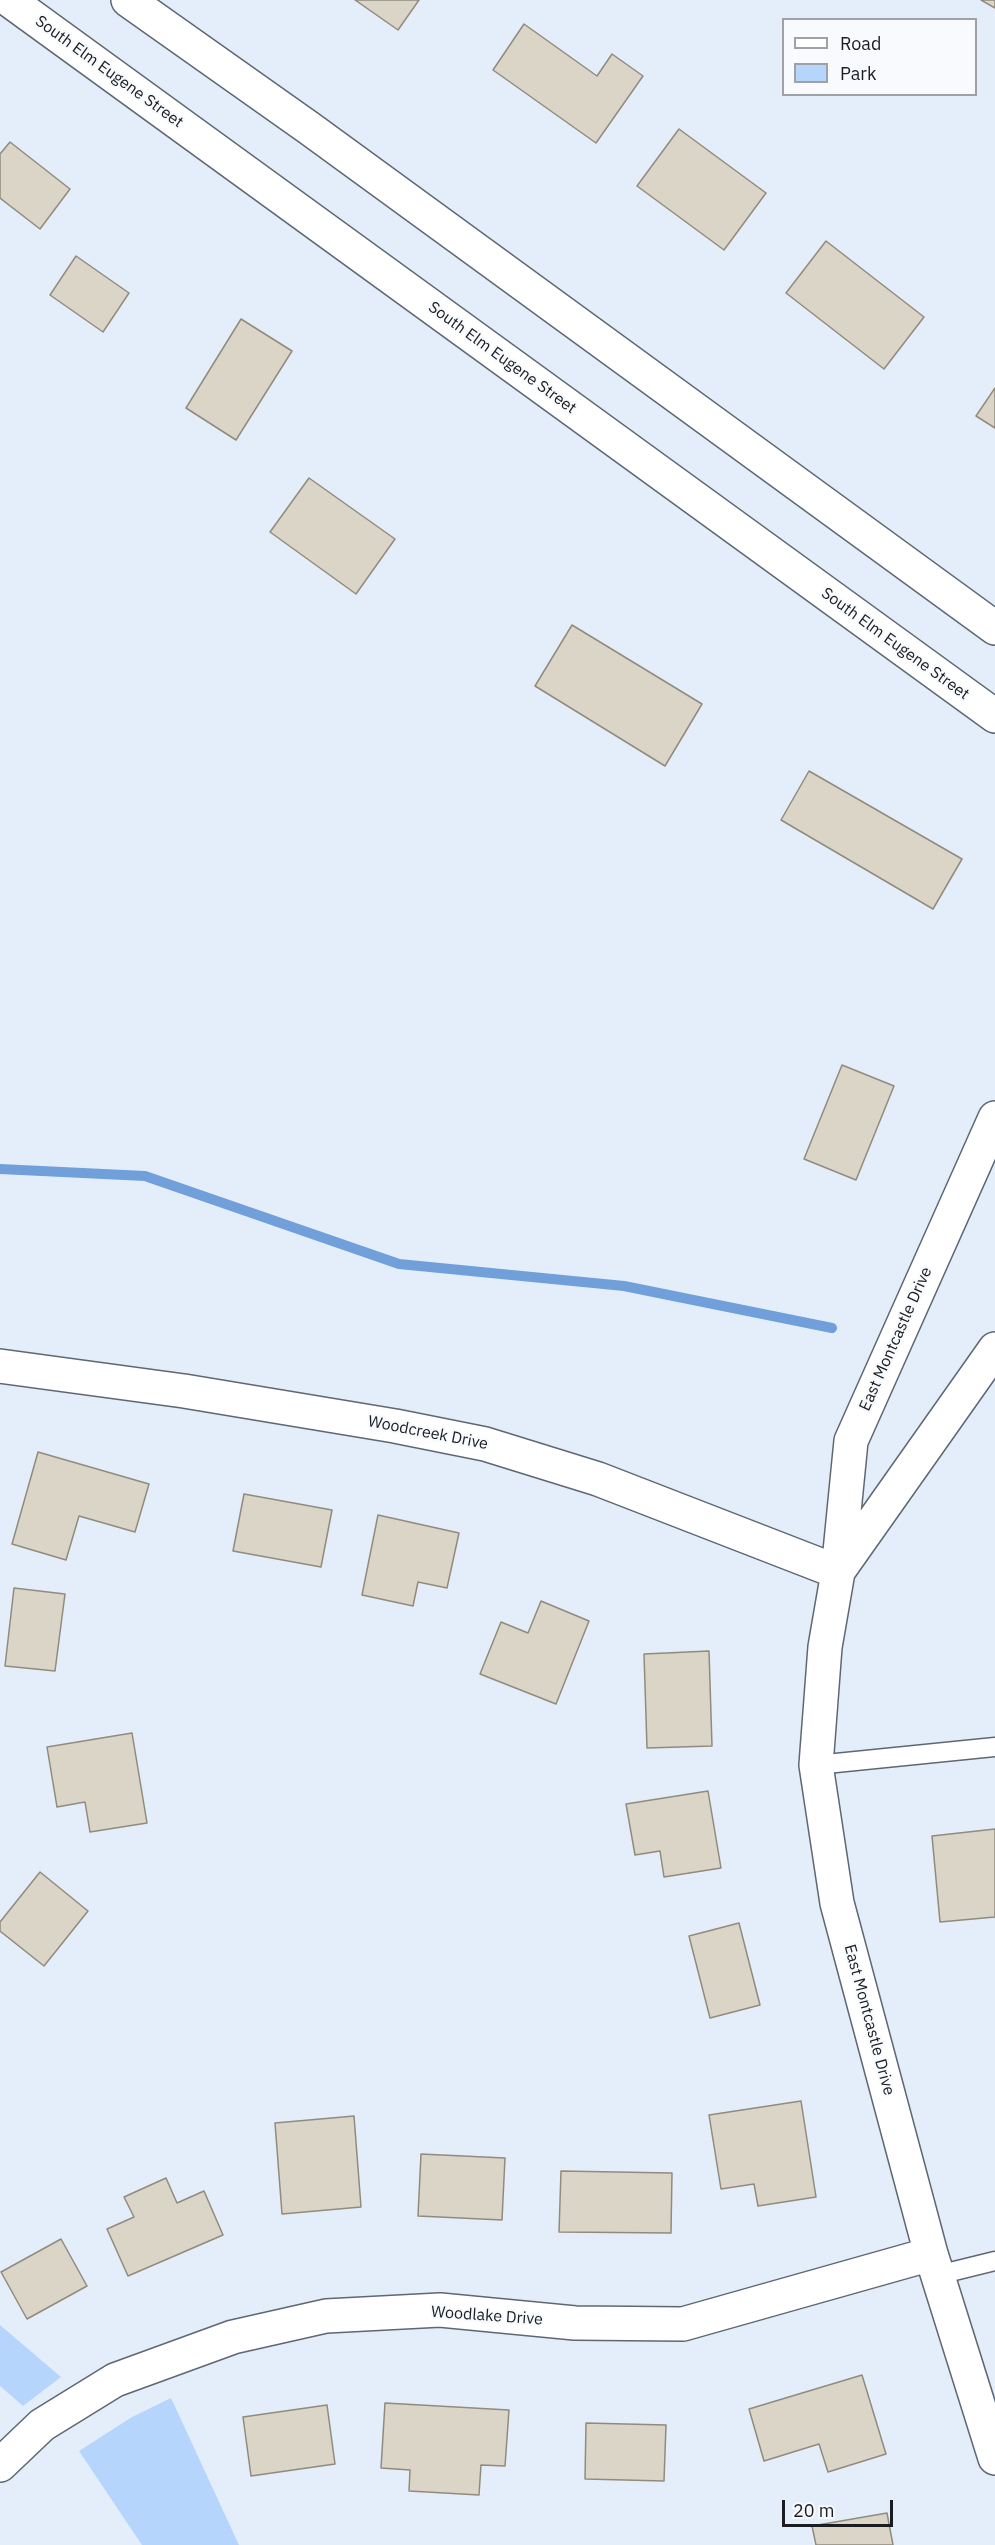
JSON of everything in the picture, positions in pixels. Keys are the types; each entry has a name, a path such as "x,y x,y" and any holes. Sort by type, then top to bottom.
{"street":[{"name":"South Elm Eugene Street","path":"9,0 995,716"},
{"path":"128,0 319,135 995,628"},
{"name":"East Montcastle Drive","path":"995,1118 851,1441 838,1572 825,1647 816,1764 837,1903 935,2265 995,2458"},
{"name":"East Montcastle Drive","path":"838,1572 995,1349"},
{"name":"Woodcreek Drive","path":"0,1366 184,1391 395,1426 485,1444 598,1479 838,1572"},
{"name":"Woodlake Drive","path":"0,2465 42,2425 115,2380 233,2337 326,2316 440,2310 575,2323 683,2324 935,2265"}],"lane":[{"path":"816,1764 995,1747"},
{"path":"935,2265 995,2261"}],"green space":[{"path":"0,2325 61,2377 23,2406 0,2386"},
{"path":"171,2398 239,2545 142,2545 79,2451 132,2417"}],"building":[{"path":"355,0 419,0 398,30"},
{"path":"981,0 995,0 995,8"},
{"path":"524,24 597,76 612,54 643,76 596,143 493,70"},
{"path":"679,129 766,193 724,250 637,186"},
{"path":"10,142 70,189 40,229 0,198 0,154"},
{"path":"826,241 924,317 884,369 786,293"},
{"path":"76,256 129,293 103,332 50,295"},
{"path":"241,319 292,351 236,440 186,408"},
{"path":"995,388 995,428 976,416"},
{"path":"309,478 395,539 356,594 270,532"},
{"path":"572,625 702,704 665,766 535,686"},
{"path":"809,771 962,859 933,909 781,820"},
{"path":"842,1065 894,1086 856,1180 804,1159"},
{"path":"38,1452 149,1484 135,1532 79,1516 66,1560 12,1544"},
{"path":"244,1494 332,1510 321,1567 233,1551"},
{"path":"378,1515 459,1533 447,1588 418,1582 413,1606 362,1595"},
{"path":"14,1588 65,1594 55,1671 5,1666"},
{"path":"541,1601 589,1621 556,1704 480,1674 501,1622 528,1633"},
{"path":"709,1651 712,1746 647,1748 644,1654"},
{"path":"132,1733 147,1823 90,1832 85,1802 57,1807 47,1747"},
{"path":"708,1791 721,1868 664,1877 660,1851 635,1855 626,1804"},
{"path":"995,1829 995,1917 940,1922 932,1836"},
{"path":"40,1872 88,1911 44,1966 0,1931 0,1922"},
{"path":"739,1923 760,2005 710,2018 689,1936"},
{"path":"801,2101 816,2197 758,2206 754,2184 721,2189 709,2115"},
{"path":"354,2116 361,2207 282,2214 275,2123"},
{"path":"421,2154 505,2158 502,2220 418,2216"},
{"path":"561,2171 672,2173 671,2233 559,2232"},
{"path":"166,2178 177,2203 204,2191 223,2235 128,2276 107,2229 134,2217 124,2197"},
{"path":"61,2239 87,2286 27,2319 1,2272"},
{"path":"862,2375 886,2454 828,2472 819,2444 764,2461 749,2409"},
{"path":"385,2403 509,2410 505,2466 481,2465 479,2495 409,2491 410,2470 381,2468"},
{"path":"327,2405 335,2464 251,2476 243,2417"},
{"path":"586,2423 666,2425 664,2481 585,2479"},
{"path":"887,2513 893,2545 816,2545 812,2526"}],"waterway":[{"path":"0,1169 145,1176 399,1264 624,1286 832,1328"}]}
